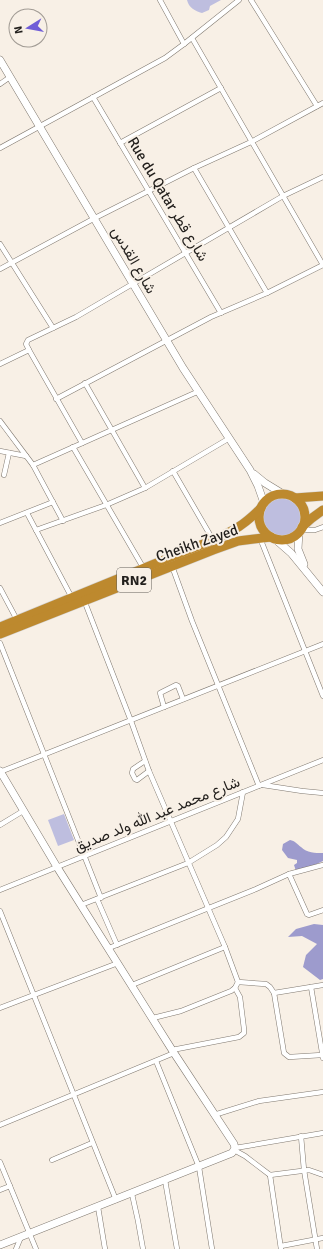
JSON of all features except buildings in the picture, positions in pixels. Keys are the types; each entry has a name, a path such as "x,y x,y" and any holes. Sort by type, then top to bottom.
{"highway":[{"path":"323,496 295,498 283,494 275,495 263,505 259,514 260,524 263,530 273,538 286,539 294,536 312,518 323,510"},
{"path":"295,498 302,506 304,511 304,522 301,529"},
{"name":"Cheikh Zayed","path":"0,627 213,540 240,527 252,518 263,505"},
{"name":"Cheikh Zayed","path":"0,634 172,565 238,541 273,538"}],"street":[{"path":"160,0 184,44"},
{"path":"0,148 151,66 192,38 239,0"},
{"path":"251,0 317,106"},
{"path":"56,399 211,317 267,293 323,265 192,38"},
{"name":"شارع القدس","path":"0,60 197,392 250,470"},
{"path":"0,84 10,78"},
{"path":"120,143 221,88"},
{"name":"Rue du Qatar شارع قطر","path":"93,97 221,313"},
{"path":"0,269 95,218 194,168 251,142 323,103"},
{"path":"194,168 267,293"},
{"path":"82,443 28,350 26,344 27,342 76,317 134,284 283,196 323,177"},
{"path":"0,244 53,328"},
{"path":"0,364 28,350"},
{"path":"86,383 145,488"},
{"path":"33,465 197,392"},
{"path":"0,421 33,465 63,521"},
{"path":"36,530 106,505 145,488 228,439"},
{"path":"73,447 144,569"},
{"path":"0,451 26,456"},
{"path":"4,475 9,453"},
{"path":"250,470 265,483 283,494"},
{"path":"250,470 258,486 263,505"},
{"path":"173,471 213,540"},
{"path":"0,524 53,502"},
{"path":"27,513 72,598"},
{"path":"309,575 298,549 301,529 311,530 323,527"},
{"path":"260,538 323,696"},
{"path":"273,538 292,553 323,592"},
{"path":"172,565 217,686 260,785 323,793"},
{"path":"0,588 17,620"},
{"path":"84,600 149,771 225,947 238,982 235,988 231,991 181,1011 153,1018"},
{"path":"0,643 85,856 117,945"},
{"path":"323,644 0,772 57,867 173,1051 234,1144 235,1149 270,1175 281,1248 323,1238"},
{"path":"164,707 160,693 176,685 178,686 182,699"},
{"name":"شارع محمد عبد الله ولد صديق","path":"0,890 323,760"},
{"path":"145,761 133,768 132,773 137,780 149,771"},
{"path":"81,905 188,863 217,845 226,837 238,819 243,792"},
{"path":"0,825 23,811"},
{"path":"108,948 256,889 289,874 323,865"},
{"path":"289,874 306,914 309,915 323,910"},
{"path":"0,911 116,1200"},
{"path":"132,985 225,947"},
{"path":"0,1008 118,963"},
{"path":"238,982 266,984 274,993 284,1053 289,1057 322,1055"},
{"path":"274,993 323,985"},
{"path":"312,987 323,1058"},
{"path":"0,1125 156,1061 173,1051 239,1037 244,1034 244,1029 240,997 235,988"},
{"path":"317,1021 323,1020"},
{"path":"156,1061 199,1167 212,1249"},
{"path":"214,1115 259,1102 323,1092"},
{"path":"0,1245 199,1167 232,1153 235,1149 323,1132"},
{"path":"301,1136 304,1170 317,1249"},
{"path":"52,1160 92,1143"},
{"path":"0,1162 36,1249"},
{"path":"270,1175 304,1170 323,1175"},
{"path":"165,1180 177,1249"},
{"path":"0,1190 10,1186"},
{"path":"132,1194 143,1249"},
{"path":"98,1207 105,1249"},
{"path":"16,1249 21,1237"}],"shaded area":[{"path":"187,0 221,0 210,6 209,10 202,13 193,9"},
{"path":"282,495 297,501 303,516 297,531 282,537 267,531 261,516 267,501"},
{"path":"64,814 74,840 58,846 48,820"},
{"path":"290,840 308,852 323,853 323,861 302,871 296,871 294,865 297,863 297,860 288,858 282,850 283,844"},
{"path":"314,924 323,925 323,979 320,980 303,967 306,955 317,944 302,936 288,937 296,929"}]}
